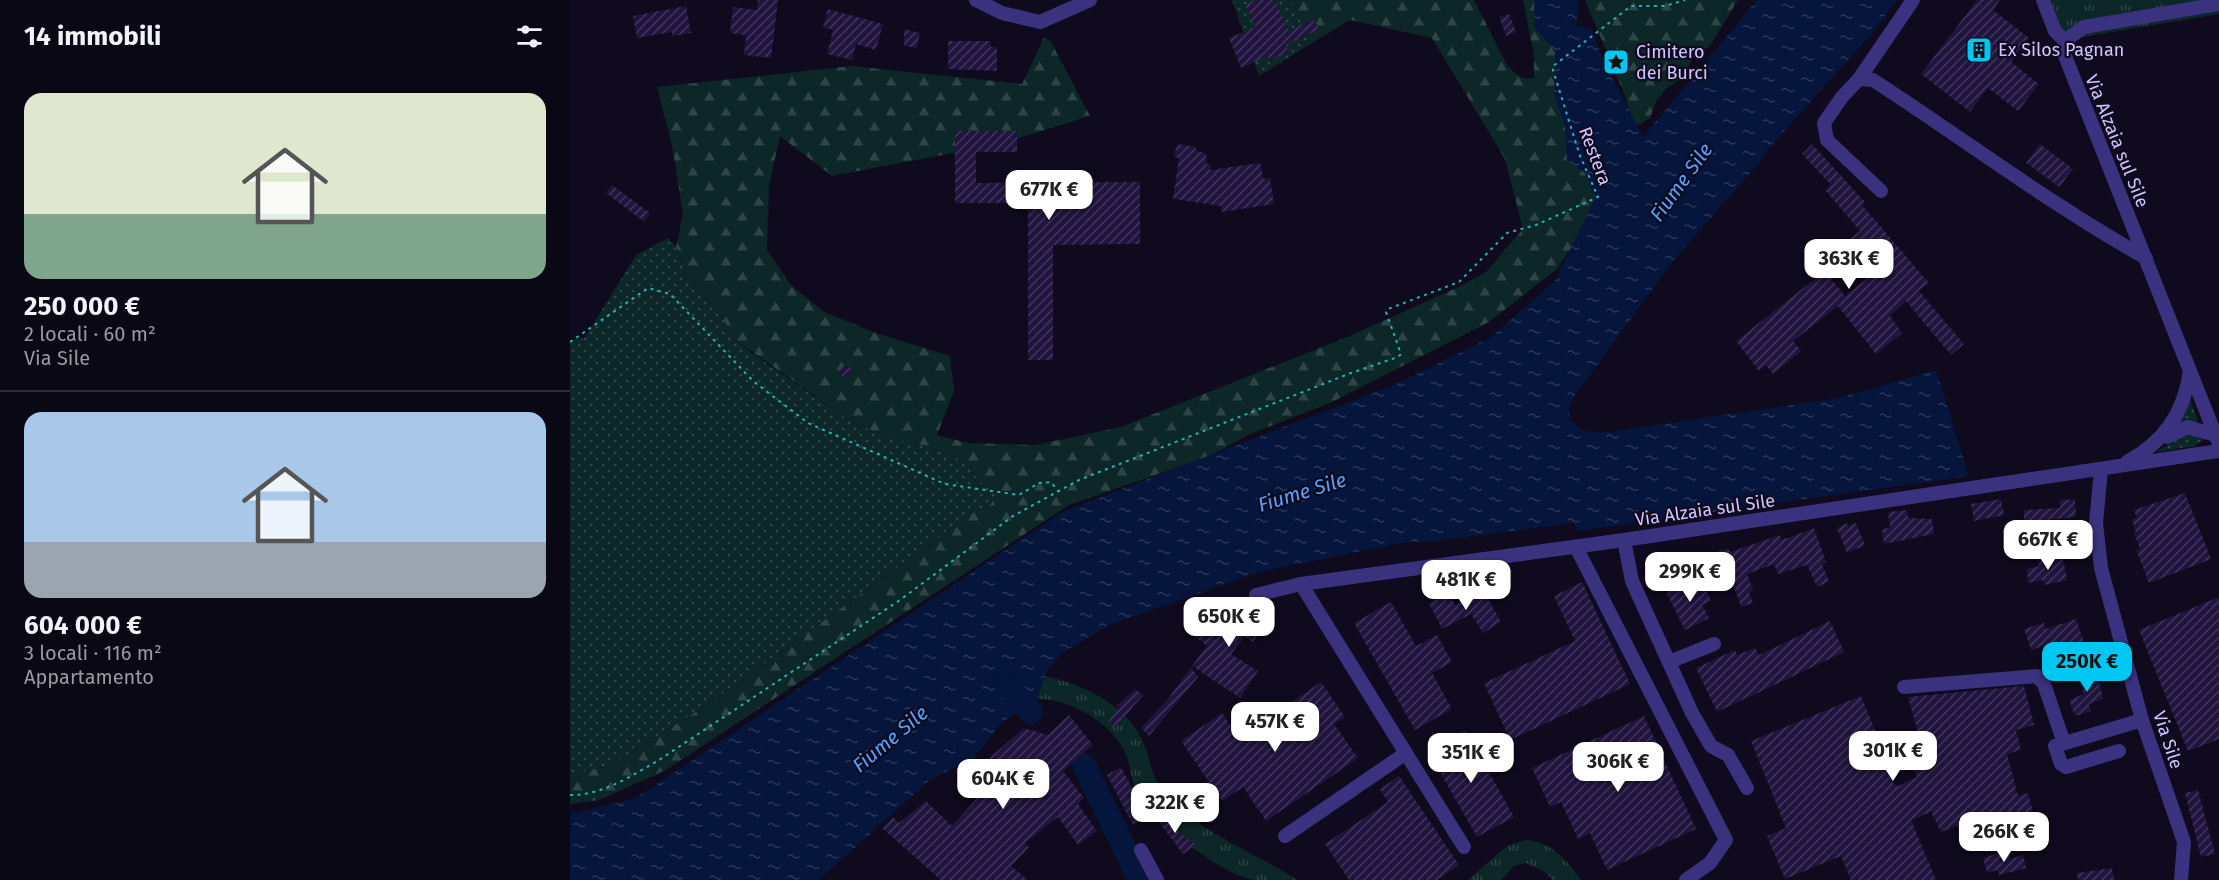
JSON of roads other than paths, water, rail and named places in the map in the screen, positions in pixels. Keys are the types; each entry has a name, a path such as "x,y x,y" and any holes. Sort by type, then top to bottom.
{"street":[{"path":"976,0 1002,13 1040,22 1089,0"},
{"path":"1881,191 1827,140 1824,123 1842,97 1859,79 1913,0"},
{"path":"2043,0 2055,31 2066,42 2084,27 2219,4"},
{"name":"Via Alzaia sul Sile","path":"2066,42 2064,57 2218,438"},
{"path":"1859,79 1873,80 1957,134 2092,228 2146,258"},
{"name":"Via Alzaia sul Sile","path":"2108,469 2157,443 2180,409 2188,387 2190,369"},
{"path":"2157,443 2174,431 2188,427 2218,438"},
{"name":"Via Alzaia sul Sile","path":"1256,595 1301,584 1576,547 2219,451"},
{"name":"Via Sile","path":"2108,469 2096,523 2101,568 2142,720 2184,842 2181,880"},
{"path":"1624,540 1632,581 1669,662 1711,746 1728,755 1747,788"},
{"path":"1576,547 1726,840 1710,863 1686,880"},
{"path":"1301,584 1464,847"},
{"path":"1669,662 1714,645"},
{"path":"1904,687 2037,676 2044,684 2064,743"},
{"path":"2119,751 2066,767 2061,764 2055,746 2142,720"},
{"path":"1285,836 1406,753"},
{"path":"1142,850 1157,880"}],"water":[{"name":"Fiume Sile","path":"1534,0 1579,0 1576,25 1591,29 1605,64 1643,137 1757,0 1897,0 1875,30 1768,149 1758,164 1673,261 1574,397 1569,408 1569,419 1582,430 1602,433 1843,397 1936,370 1969,476 1578,531 1574,523 1437,541 1407,542 1247,576 1107,626 1062,653 1046,673 1037,699 1000,724 974,758 931,779 819,880 570,880 570,814 636,798 1064,511 1394,385 1490,338 1555,281 1595,198 1585,173 1567,160 1565,127 1554,93 1555,51 1535,28"}],"waterway":[{"path":"1005,682 1031,712"},
{"path":"1084,765 1140,880"}],"place":[{"name":"Ex Silos Pagnan","path":"1979,50"},
{"name":"Cimitero dei Burci","path":"1616,62"}]}
